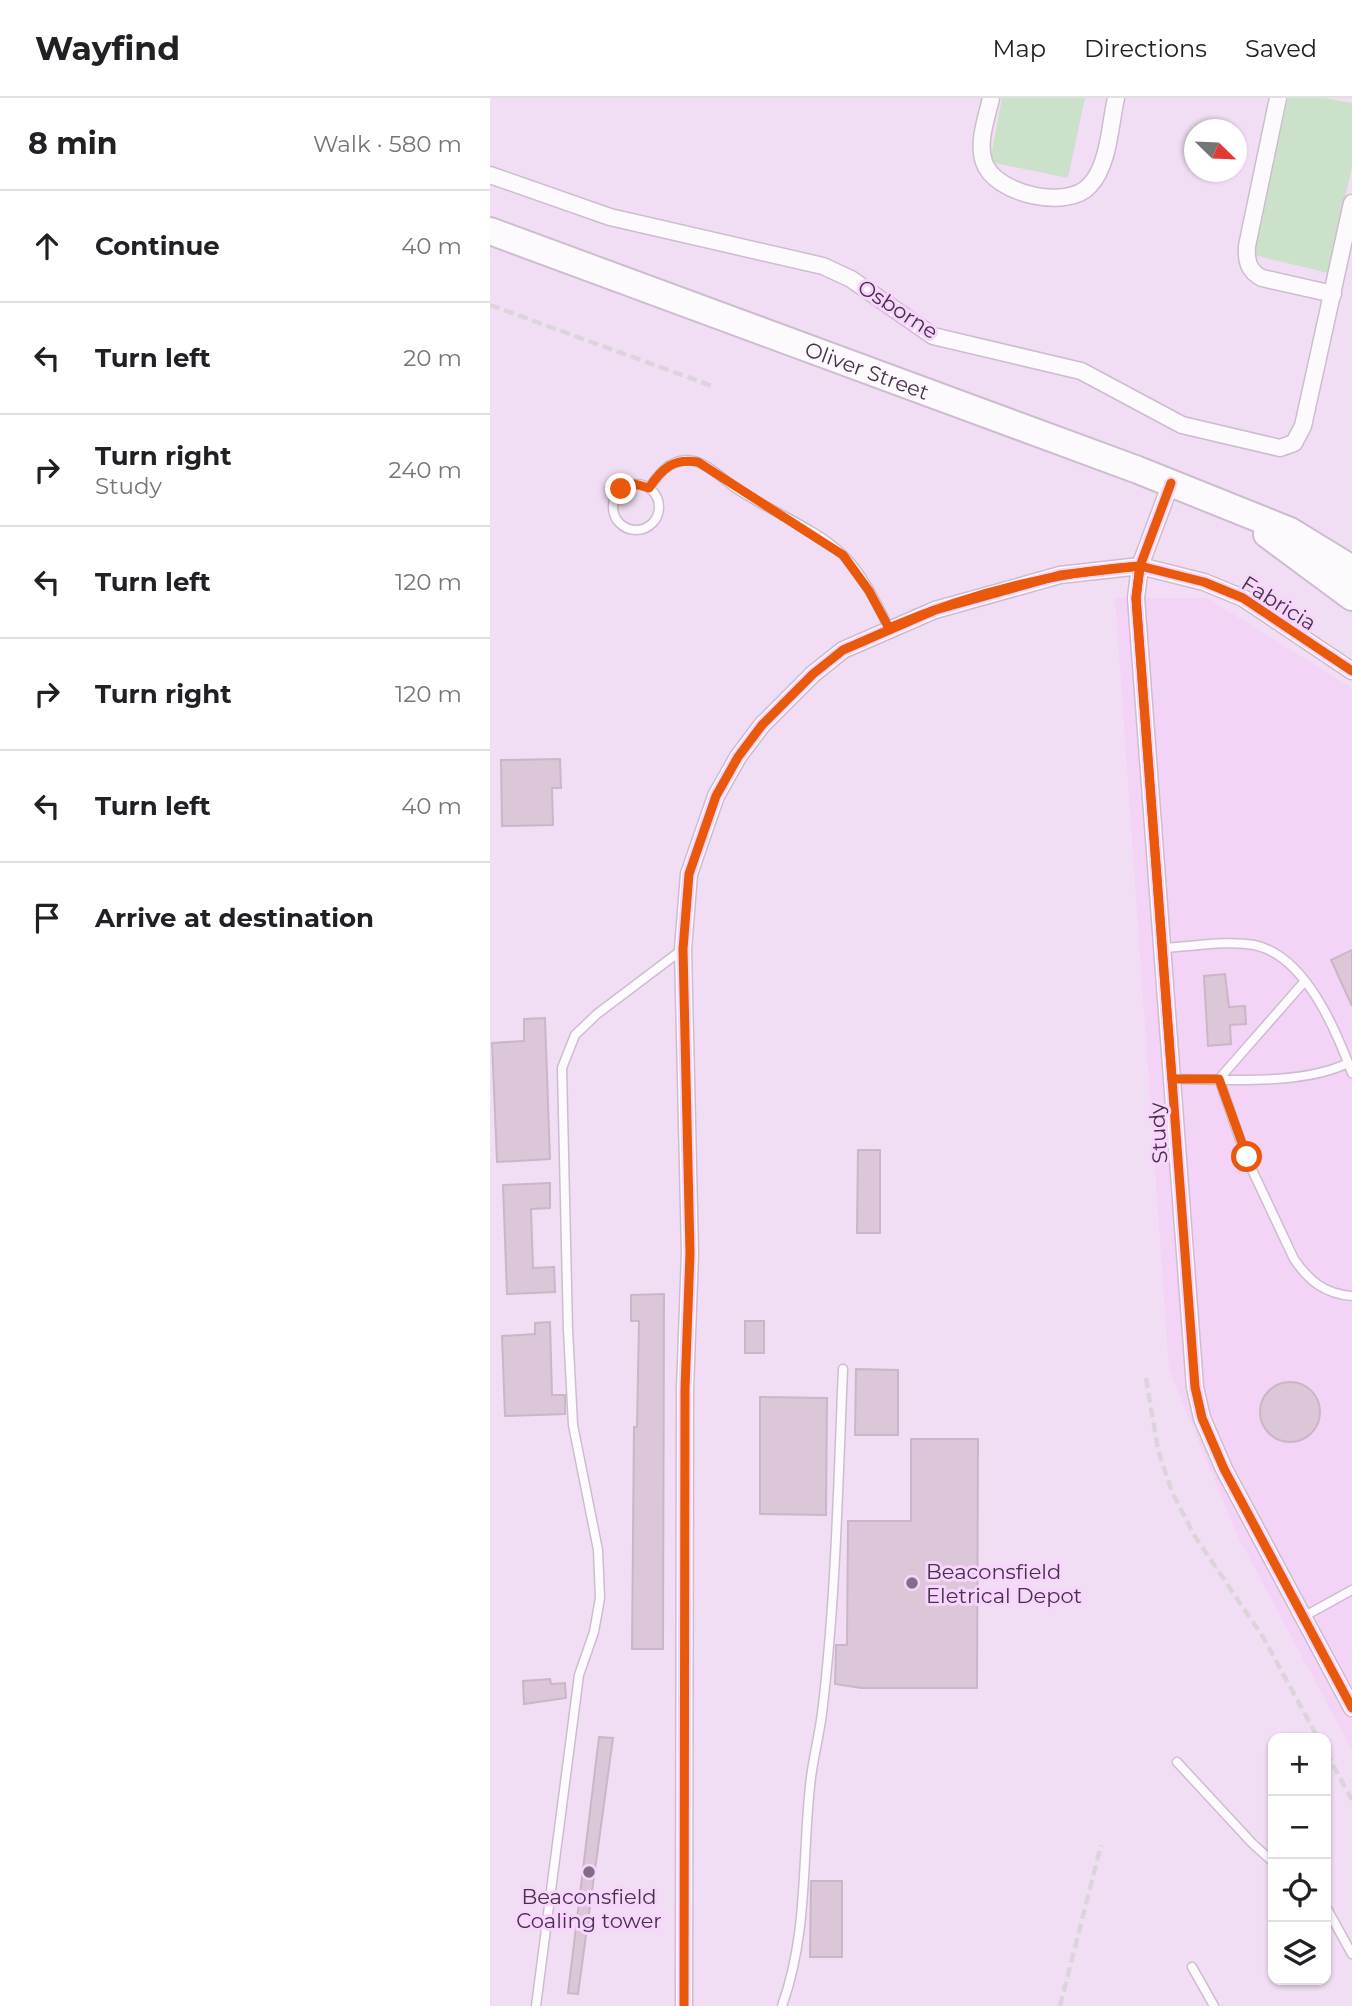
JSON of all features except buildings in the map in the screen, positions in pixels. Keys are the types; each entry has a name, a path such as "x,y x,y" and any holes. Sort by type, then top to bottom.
{"highway":[{"name":"Oliver Street","path":"490,231 1171,483 1244,515 1290,531 1352,569"},
{"name":"Oliver Street","path":"1244,515 1352,597"},
{"path":"1319,547 1352,556"}],"street":[{"path":"991,98 981,150 991,174 1016,191 1064,198 1085,190 1097,176 1116,98"},
{"path":"1278,98 1247,246 1247,261 1254,274 1333,294 1352,203"},
{"name":"Osborne","path":"490,175 601,215 823,266 851,279 933,336 1081,371 1191,429 1272,447 1286,447 1298,438 1333,294"},
{"name":"Study","path":"1171,483 1140,566 1136,598 1191,1350 1202,1418 1224,1469 1352,1708"},
{"name":"Fabricia","path":"684,2006 685,1402 690,1253 683,949 689,874 716,796 738,757 762,725 813,674 843,650 935,610 1041,580 1086,571 1140,566 1177,573 1231,592 1352,671"}],"lane":[{"path":"649,488 661,471 673,463 693,461 705,466 738,490 843,555 869,591 889,628"},
{"path":"627,485 649,488 655,493 659,508 653,522 640,529 619,523 612,509 616,495 627,485"},
{"path":"1162,948 1255,945 1273,952 1304,982 1332,1022 1352,1073"},
{"path":"536,2006 579,1675 594,1632 600,1598 598,1550 573,1425 562,1068 575,1035 597,1014 683,949"},
{"path":"1219,1079 1304,982"},
{"path":"1172,1079 1308,1075 1348,1063"},
{"path":"1219,1079 1247,1157 1294,1259 1304,1274 1320,1287 1337,1295 1352,1296"},
{"path":"782,2006 796,1960 807,1872 810,1786 822,1712 837,1522 843,1369"},
{"path":"1303,1616 1352,1590"},
{"path":"1177,1762 1270,1859"},
{"path":"1331,1916 1352,1954"},
{"path":"1192,1968 1214,2006"}],"shaded area":[{"path":"1115,598 1207,598 1352,688 1352,1750 1237,1535 1169,1370"}],"green space":[{"path":"1002,98 1085,98 1068,178 990,162"},
{"path":"1288,98 1324,98 1352,103 1352,167 1328,273 1254,255"}],"railway":[{"path":"490,305 712,386"},
{"path":"1146,1378 1158,1450 1172,1492 1194,1535 1263,1637 1315,1733"},
{"path":"1331,1761 1352,1800"},
{"path":"1060,2006 1101,1845"}],"cycle path":[{"path":"1171,483 1140,566 1136,598 1195,1387 1202,1418 1224,1469 1352,1708"},
{"path":"684,2006 685,1389 690,1253 683,949 689,874 716,796 738,757 762,725 813,674 843,650 935,610 1060,575 1140,566 1204,582 1243,598 1352,671"}],"place":[{"name":"Beaconsfield Eletrical Depot","path":"912,1583"},
{"name":"Beaconsfield Coaling tower","path":"589,1872"}],"route":[{"path":"621,489 635,484 649,488 661,471 673,463 686,460 698,462 738,490 839,551 869,591 889,628 935,610 1031,582 1086,571 1140,566 1136,598 1172,1079 1219,1079 1247,1157"}]}
